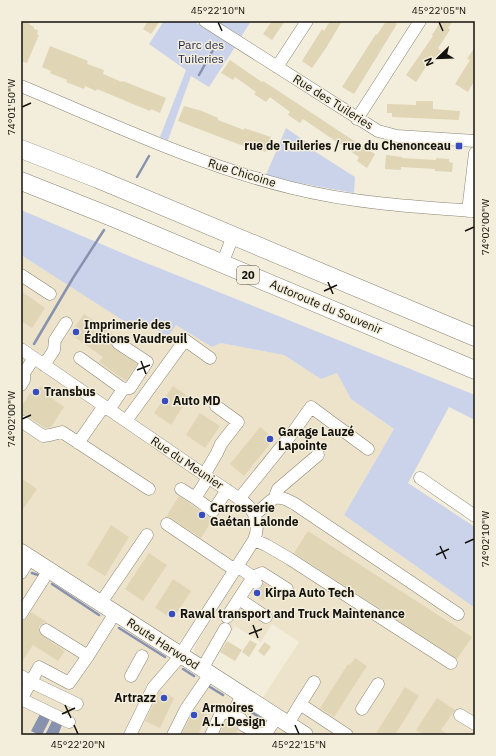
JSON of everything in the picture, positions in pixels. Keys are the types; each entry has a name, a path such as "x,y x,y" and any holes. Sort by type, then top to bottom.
{"highway":[{"path":"21,148 475,337"},
{"name":"Autoroute du Souvenir","path":"21,181 114,218 475,370"}],"main road":[{"name":"Route Harwood","path":"26,555 294,729"}],"street":[{"name":"Rue des Tuileries","path":"205,21 378,131 389,135 475,141"},
{"path":"277,67 307,21"},
{"path":"358,119 420,21"},
{"name":"Rue Chicoine","path":"21,86 173,150 245,175 334,197 369,202 472,211"},
{"path":"472,211 475,152"},
{"path":"222,264 233,236"},
{"path":"21,274 50,294"},
{"path":"21,385 24,380 24,374 54,350 55,340 66,323"},
{"path":"126,421 185,340 210,358"},
{"path":"78,443 123,389 130,388 146,362 118,343"},
{"name":"Rue du Meunier","path":"21,350 240,499 248,505 254,514"},
{"path":"80,358 123,389"},
{"path":"195,498 218,453 221,444 238,422 216,406"},
{"path":"240,499 294,432 311,408 368,449"},
{"path":"21,420 43,436 50,436 62,432 149,490"},
{"path":"275,498 278,489 318,455"},
{"path":"420,478 475,516"},
{"path":"181,490 213,511 227,490"},
{"path":"130,735 153,688 180,655 254,540 258,526 254,514 261,511 275,498 291,501 458,614"},
{"path":"167,524 254,580"},
{"path":"100,604 147,535"},
{"path":"254,540 290,559 451,663"},
{"path":"21,573 26,555"},
{"path":"21,614 49,570"},
{"path":"173,735 206,671 226,623 239,599 262,572 287,589"},
{"path":"239,599 266,617"},
{"path":"69,722 21,699 26,679 39,667 69,683 115,613"},
{"path":"46,630 88,656"},
{"path":"131,676 142,656"},
{"path":"26,679 77,704"},
{"path":"211,735 221,713 225,712 241,719 243,725 264,735 294,729 300,704 314,682"},
{"path":"362,709 378,684"},
{"path":"232,715 242,695"},
{"path":"300,704 347,735"},
{"path":"460,715 475,724"}],"shaded area":[{"path":"21,255 98,304 140,326 151,327 168,337 176,325 212,347 221,343 284,355 321,379 337,373 351,399 394,429 344,515 475,608 475,735 318,735 261,700 299,642 272,624 261,642 235,626 210,667 197,657 194,650 196,644 262,538 264,521 262,512 257,505 237,489 92,391 21,340"},
{"path":"21,357 243,508 250,517 252,526 247,541 184,637 178,643 175,643 21,545"},
{"path":"21,561 160,652 291,735 21,735"},
{"path":"40,714 50,719 42,735 31,731"},
{"path":"52,721 62,725 58,735 45,735"}],"green space":[{"name":"Parc des Tuileries","path":"164,21 193,21 235,47 209,87 191,76 168,140 160,137 186,70 149,44"},
{"path":"216,21 251,21 241,37"},
{"path":"286,128 312,146 311,149 355,177 354,193 294,182 266,175"},
{"path":"21,210 134,258 475,395 475,420 449,407 408,483 475,527 475,608 344,515 394,429 351,399 337,373 321,379 284,355 221,343 212,347 176,325 168,337 151,327 124,321 21,255"}],"building":[{"path":"148,21 160,21 151,34 143,29"},
{"path":"272,21 285,21 272,40 263,34"},
{"path":"330,21 342,21 312,68 302,61 322,29 324,31"},
{"path":"386,21 393,21 397,24 354,94 342,87"},
{"path":"441,21 453,21 448,28 450,30 438,48 441,51 433,63 430,61 416,82 406,75 433,36 432,35"},
{"path":"23,22 29,23 34,27 34,29 38,30 37,34 39,35 27,63 21,61 21,27"},
{"path":"50,46 88,61 87,64 104,70 103,74 166,98 160,113 151,109 150,111 97,89 96,91 85,86 84,89 66,82 67,80 50,73 51,71 42,67"},
{"path":"475,47 475,80 468,92 455,84 470,60 467,59"},
{"path":"230,60 375,154 367,168 357,161 359,157 303,119 300,123 288,115 290,112 270,97 266,102 254,94 256,92 235,77 233,80 221,73"},
{"path":"416,101 433,101 433,109 460,111 459,120 392,117 392,113 387,113 387,104 416,105"},
{"path":"184,106 202,111 218,118 218,120 244,130 244,128 271,137 266,152 238,144 178,121"},
{"path":"386,155 402,158 436,160 436,158 449,159 449,162 453,163 452,172 435,171 435,169 401,167 401,170 385,169"},
{"path":"21,291 45,308 32,328 21,321"},
{"path":"84,314 116,336 112,339 112,347 137,364 126,381 99,362 103,357 70,334"},
{"path":"45,386 46,394 64,407 51,427 45,428 21,414 21,407 33,389"},
{"path":"173,386 189,397 171,425 154,413"},
{"path":"200,413 220,426 205,448 186,435"},
{"path":"260,427 274,439 244,476 230,464"},
{"path":"21,478 37,489 21,512"},
{"path":"179,496 213,519 201,538 171,518 166,517"},
{"path":"111,525 129,537 105,576 87,565"},
{"path":"308,531 472,637 457,659 294,553"},
{"path":"149,553 167,565 143,601 125,589"},
{"path":"173,579 191,591 173,619 155,608"},
{"path":"263,583 272,588 263,601 251,593 254,590 260,589"},
{"path":"31,612 47,622 39,626 40,634 65,651 58,661 33,645 21,663 21,623"},
{"path":"250,640 257,644 249,657 242,652"},
{"path":"227,641 242,650 235,661 220,652"},
{"path":"265,642 271,647 264,656 258,651"},
{"path":"355,658 367,666 334,717 320,708 348,664 350,665"},
{"path":"405,687 419,696 395,735 375,735"},
{"path":"160,691 174,698 160,728 145,721"},
{"path":"437,698 455,710 441,730 449,735 424,735 416,730"},
{"path":"195,709 207,715 198,735 181,735"},
{"path":"225,722 236,727 238,730 236,735 219,735"}],"waterway":[{"path":"199,75 217,43"},
{"path":"137,177 149,156"},
{"path":"34,344 73,278 104,230"},
{"path":"32,573 38,575"},
{"path":"52,584 99,615"},
{"path":"119,628 165,657"},
{"path":"183,669 194,676"},
{"path":"210,687 223,695"},
{"path":"251,712 267,722"}],"place":[{"name":"rue de Tuileries / rue du Chenonceau","path":"459,146"},
{"name":"Imprimerie des Éditions Vaudreuil","path":"76,332"},
{"name":"Transbus","path":"36,392"},
{"name":"Auto MD","path":"165,401"},
{"name":"Garage Lauzé Lapointe","path":"270,439"},
{"name":"Carrosserie Gaétan Lalonde","path":"202,515"},
{"name":"Kirpa Auto Tech","path":"257,593"},
{"name":"Rawal transport and Truck Maintenance","path":"172,614"},
{"name":"Artrazz","path":"164,698"},
{"name":"Armoires A.L. Design","path":"194,715"}]}
